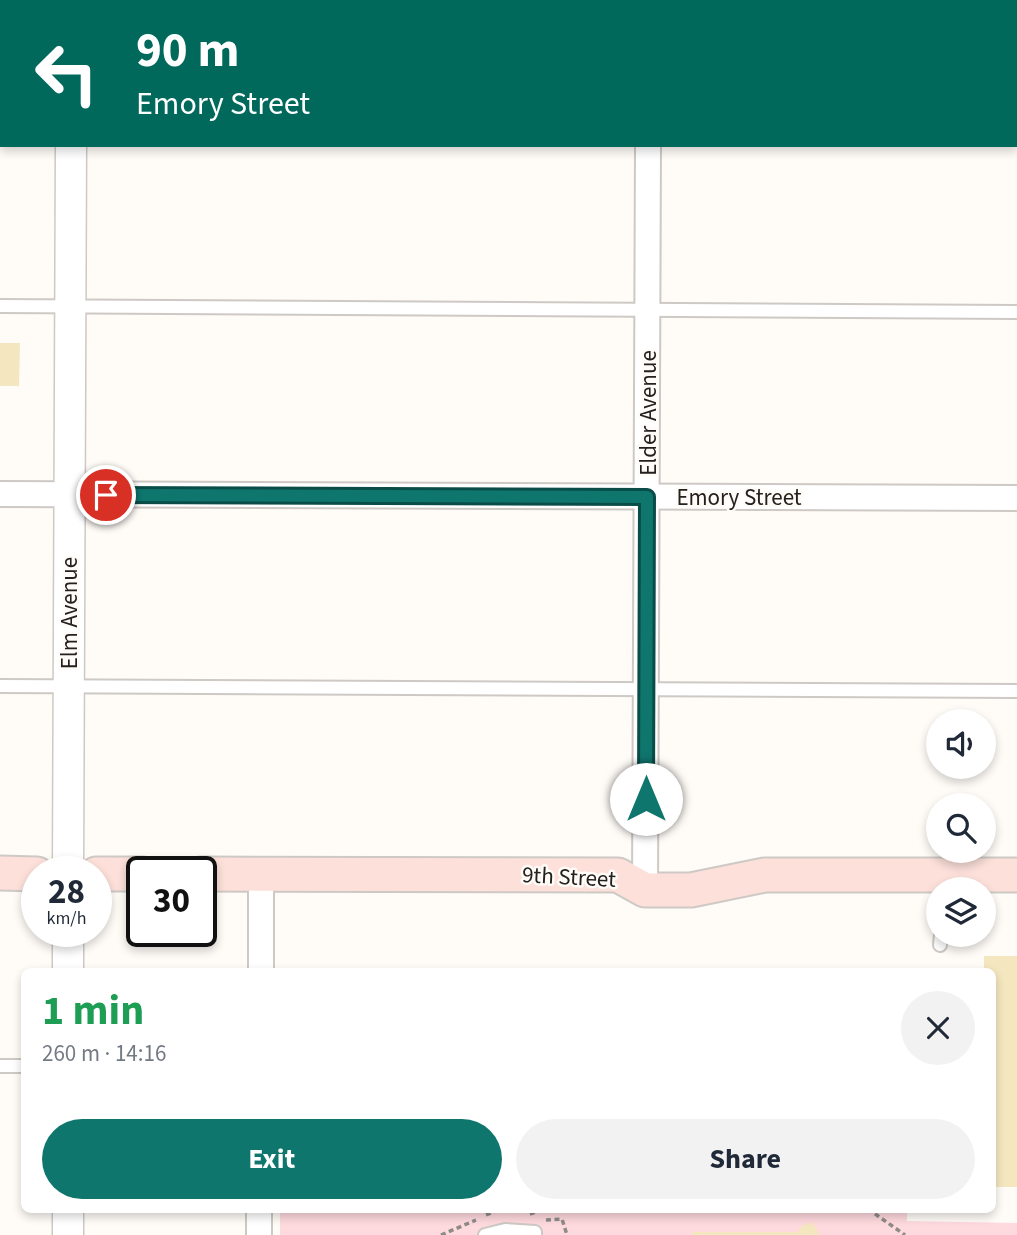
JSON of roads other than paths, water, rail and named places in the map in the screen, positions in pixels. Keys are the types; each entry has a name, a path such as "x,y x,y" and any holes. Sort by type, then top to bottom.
{"main road":[{"path":"0,873 21,874"},
{"name":"9th Street","path":"217,874 636,878 691,890 765,875 926,881"},
{"name":"9th Street","path":"996,877 1017,875"}],"street":[{"name":"Elm Avenue","path":"68,856 71,147"},
{"name":"Elder Avenue","path":"636,878 647,689 648,147"},
{"name":"Emory Street","path":"0,494 1017,498"},
{"path":"261,874 261,968"},
{"path":"68,947 68,968"},
{"path":"68,1213 68,1235"},
{"path":"259,1213 259,1235"}],"lane":[{"path":"0,306 648,312 1017,312"},
{"path":"0,686 1017,691"},
{"path":"0,1066 21,1066"},
{"path":"485,1235 505,1230 535,1232 535,1235"}]}
